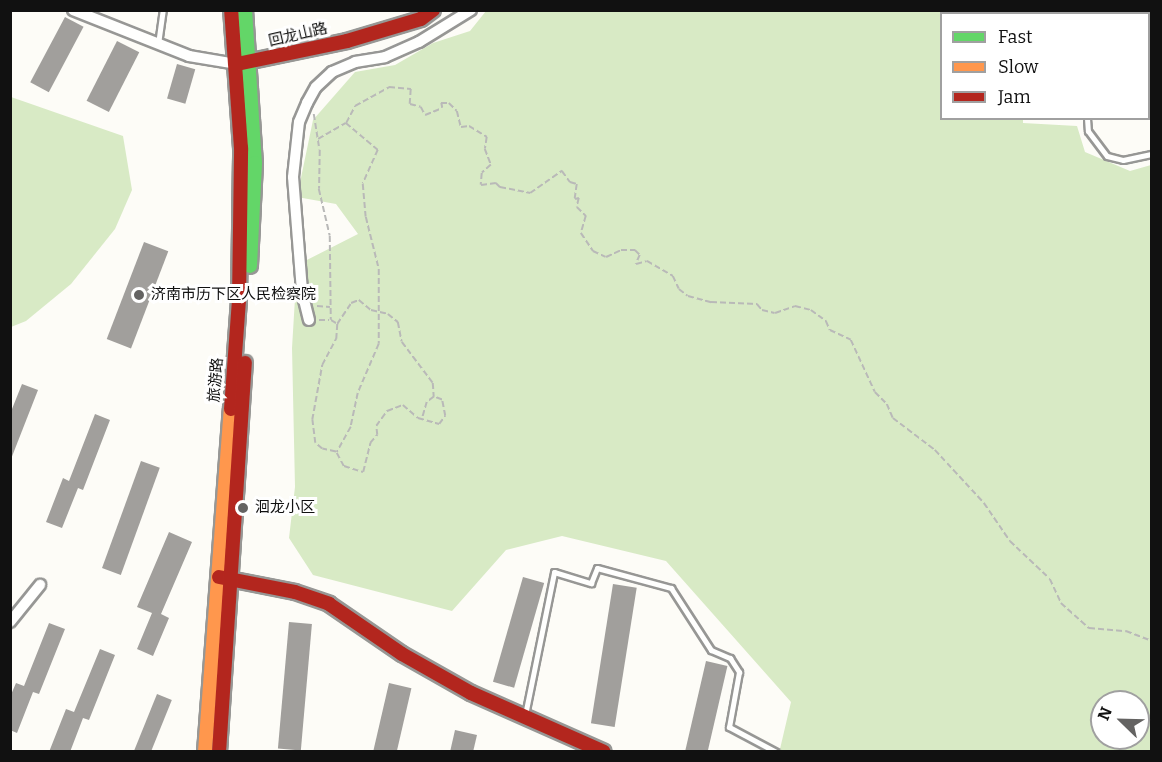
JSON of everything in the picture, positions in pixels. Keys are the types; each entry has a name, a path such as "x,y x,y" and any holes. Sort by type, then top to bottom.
{"main road":[{"name":"旅游路","path":"219,752 255,163 244,63 231,10"},
{"name":"旅游路","path":"205,752 216,576 239,300 245,10"},
{"name":"回龙山路","path":"244,63 347,41 421,19 433,10"},
{"path":"216,576 295,592 329,604 402,654 471,693 604,752"}],"street":[{"path":"73,10 189,57 244,63"},
{"path":"309,320 293,177 299,122 307,104 316,87 332,72 355,62 394,54 471,10"},
{"path":"10,622 40,585"}],"lane":[{"path":"158,45 163,10"},
{"path":"1087,120 1088,131 1107,156 1124,160 1152,154"},
{"path":"525,717 554,572 591,584 597,568 671,588 711,650 730,658 739,672 729,727 776,752"}],"path":[{"path":"318,139 346,123 355,106 389,87 411,89 410,104 421,107 425,115 442,108 441,103 449,103 462,127 469,126 487,137 485,149 490,165 482,173 481,185 496,183 500,188 530,193 562,171 570,182 578,184 575,198 579,198 577,207 586,216 582,233 592,251 606,257 621,250 635,250 640,255 636,264 647,261 673,276 679,289 688,296 711,302 757,304 762,310 775,313 795,306 811,310 826,321 830,330 851,340 875,392 887,404 893,418 935,450 984,503 1010,541 1050,579 1061,603 1089,628 1126,631 1152,641"},
{"path":"307,104 313,110 318,139 319,189 330,236 331,321"},
{"path":"337,452 351,427 358,393 379,344 379,269 366,217 363,184 378,150 346,123"},
{"path":"337,452 322,449 311,432 322,365 336,339 337,324 351,303 359,300 379,313 388,314 398,322 402,342 433,383 434,397"},
{"path":"306,306 331,307"},
{"path":"309,320 331,321 337,324"},
{"path":"337,452 344,466 363,472 370,443 377,435 376,426 387,411 403,405 422,419 439,424 445,416 442,400 434,397"},
{"path":"422,419 427,402 434,397"}],"green space":[{"path":"486,11 1073,11 940,12 940,120 1023,120 1023,123 1077,126 1085,152 1130,171 1151,165 1151,751 782,751 780,749 791,702 666,561 562,536 506,550 452,611 313,575 289,538 295,487 292,348 297,265 358,234 336,204 297,197 313,120 355,72 395,65 433,43 470,31"},
{"path":"11,97 123,136 132,190 115,229 71,284 26,321 11,327"}],"building":[{"path":"65,17 84,27 49,92 30,82"},
{"path":"117,41 139,52 109,112 87,101"},
{"path":"177,64 195,69 185,104 167,99"},
{"name":"济南市历下区人民检察院","path":"144,242 168,251 131,348 107,339"},
{"path":"22,384 38,390 11,459 10,414"},
{"path":"95,414 110,420 83,490 78,488 62,528 46,522 63,478 69,481"},
{"path":"141,461 160,468 121,575 102,568"},
{"path":"169,532 192,542 161,614 169,618 153,656 137,649 152,613 137,607"},
{"path":"523,577 544,583 514,688 493,682"},
{"path":"613,584 637,588 615,727 591,723"},
{"path":"289,622 312,624 301,751 278,749"},
{"path":"49,623 65,629 39,694 33,692 17,733 10,730 10,697 16,683 24,686"},
{"path":"100,649 115,655 89,720 83,718 70,752 49,752 66,709 74,712"},
{"path":"706,661 727,666 708,752 685,752"},
{"path":"389,683 411,688 397,752 373,752"},
{"path":"157,694 172,700 151,752 134,751"},
{"path":"455,730 477,735 473,752 450,752"}],"traffic: fast":[{"path":"245,10 255,163 250,266"}],"traffic: slow":[{"path":"205,752 231,409"}],"traffic: jam":[{"path":"231,10 241,148 239,300 231,409"},
{"path":"237,64 347,41 421,19 433,10"},
{"path":"219,752 245,363"},
{"path":"219,577 295,592 329,604 402,654 471,693 604,752"}],"place":[{"name":"济南市历下区人民检察院","path":"139,295"},
{"name":"洄龙小区","path":"243,508"}]}
